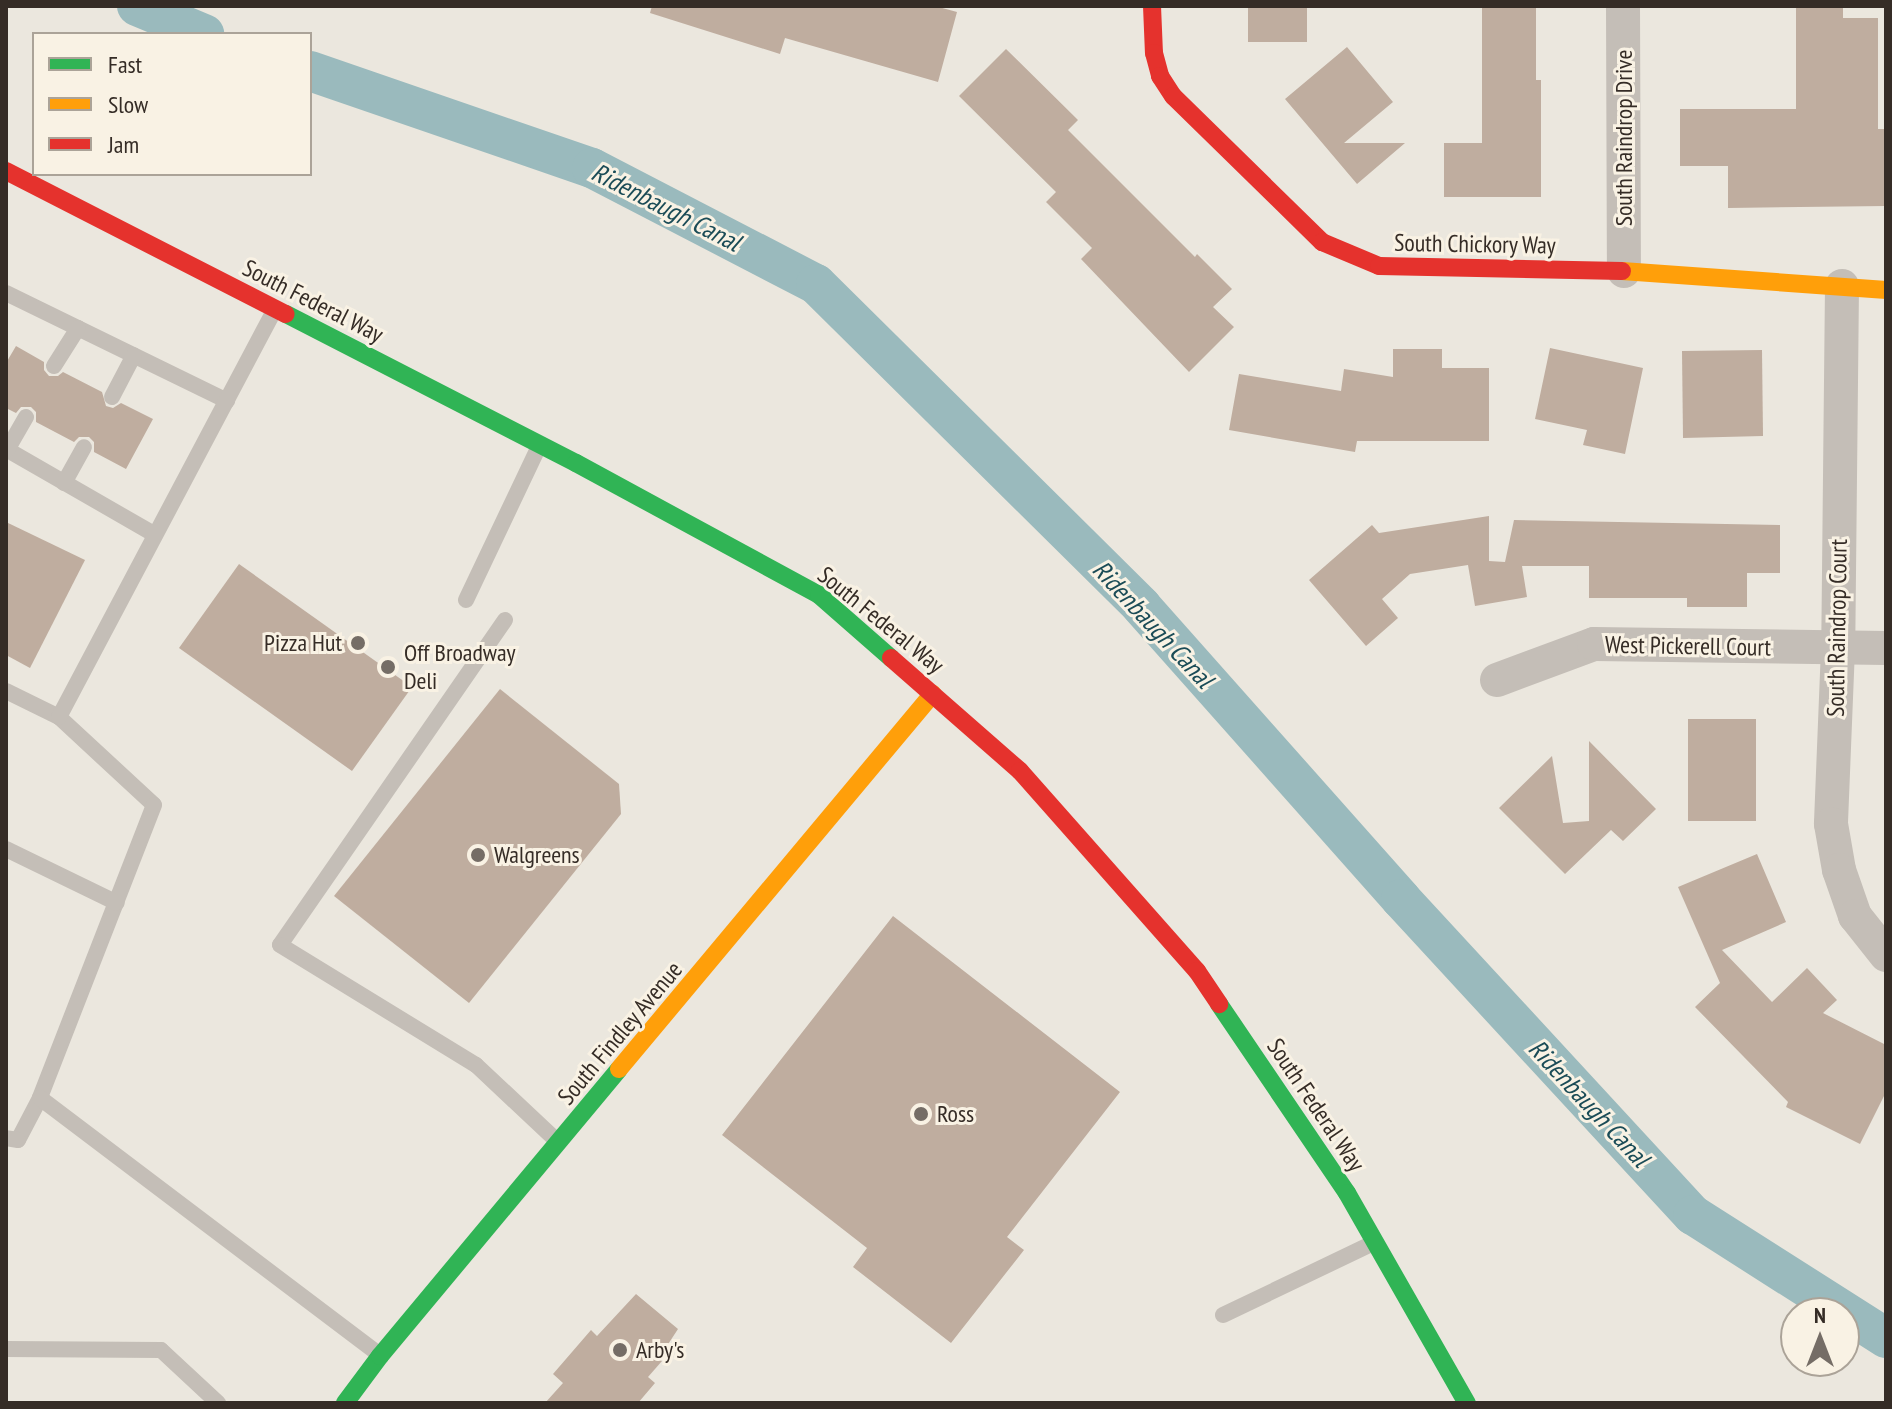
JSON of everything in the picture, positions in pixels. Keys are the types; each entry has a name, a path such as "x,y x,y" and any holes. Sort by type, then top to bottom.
{"main road":[{"name":"South Chickory Way","path":"1152,6 1154,53 1160,76 1173,96 1322,242 1379,266 1624,271 1886,290"},
{"name":"South Federal Way","path":"6,171 540,444 819,595 1020,771 1197,971 1347,1193 1467,1403"},
{"name":"South Findley Avenue","path":"345,1403 380,1356 933,694"}],"street":[{"name":"South Raindrop Drive","path":"1623,6 1624,271"},
{"name":"South Raindrop Court","path":"1842,286 1838,648 1831,824 1839,870 1855,916 1886,955"},
{"name":"West Pickerell Court","path":"1497,680 1594,644 1886,648"}],"lane":[{"path":"6,293 227,401"},
{"path":"59,717 274,308"},
{"path":"54,366 78,328"},
{"path":"112,397 134,355"},
{"path":"26,417 6,450 154,534"},
{"path":"466,600 540,444"},
{"path":"64,483 84,447"},
{"path":"505,620 280,945 476,1065 559,1144"},
{"path":"6,691 59,717 154,805 40,1098 18,1140 6,1138"},
{"path":"6,849 117,903"},
{"path":"40,1098 380,1356"},
{"path":"1223,1315 1375,1242"},
{"path":"6,1349 161,1350 218,1403"}],"building":[{"path":"652,6 935,6 957,12 938,82 785,38 780,54 650,13"},
{"path":"1248,6 1307,6 1307,42 1248,42"},
{"path":"1482,6 1536,6 1536,80 1541,80 1541,197 1444,197 1444,143 1482,143"},
{"path":"1796,6 1843,6 1843,18 1878,18 1878,129 1886,129 1886,206 1728,208 1728,166 1680,166 1680,109 1796,109"},
{"path":"1347,47 1393,102 1344,143 1405,143 1357,184 1285,99"},
{"path":"1006,49 1078,120 1068,130 1195,257 1197,254 1232,289 1213,307 1234,327 1189,372 1081,259 1092,248 1046,202 1056,192 959,96"},
{"path":"16,346 44,362 44,370 49,376 58,376 63,372 102,392 106,406 113,408 121,403 153,419 126,469 94,452 94,442 89,437 79,437 74,442 36,422 36,412 31,407 21,407 16,413 6,408 6,363"},
{"path":"1550,348 1643,368 1625,454 1583,445 1587,430 1535,419"},
{"path":"1393,349 1442,349 1442,368 1489,368 1489,441 1357,441 1355,452 1229,430 1239,374 1341,391 1344,369 1393,377"},
{"path":"1762,350 1763,436 1683,438 1682,351"},
{"path":"1489,516 1489,561 1505,562 1514,520 1780,525 1780,573 1747,573 1747,607 1687,607 1687,598 1589,598 1589,566 1522,566 1527,597 1475,606 1468,565 1410,574 1382,599 1398,618 1366,646 1309,580 1372,525 1379,533"},
{"path":"6,522 85,560 30,668 6,655"},
{"path":"239,564 412,687 352,771 179,648"},
{"name":"Walgreens","path":"500,689 619,784 621,814 469,1003 334,896"},
{"path":"1688,719 1756,719 1756,821 1688,821"},
{"path":"1589,741 1656,809 1623,841 1611,830 1565,874 1499,808 1552,756 1563,823 1589,821"},
{"path":"1757,854 1786,922 1722,950 1772,1002 1807,968 1837,1000 1823,1013 1886,1045 1886,1092 1860,1144 1786,1107 1788,1102 1695,1007 1720,983 1678,887"},
{"name":"Ross","path":"893,916 1120,1092 1007,1237 1024,1250 951,1343 853,1267 867,1248 722,1135"},
{"name":"Arby's","path":"636,1294 678,1329 659,1358 662,1361 648,1377 655,1383 638,1403 545,1403 563,1383 553,1374 591,1330 597,1336"}],"waterway":[{"name":"Ridenbaugh Canal","path":"137,6 199,32"},
{"name":"Ridenbaugh Canal","path":"312,72 592,168 816,284 1141,606 1401,899 1693,1215 1886,1338"}],"traffic: fast":[{"path":"286,314 576,463 819,595 891,658"},
{"path":"1219,1004 1347,1193 1467,1403"},
{"path":"345,1403 380,1356 619,1069"}],"traffic: slow":[{"path":"1622,271 1886,290"},
{"path":"619,1069 933,694"}],"traffic: jam":[{"path":"1152,6 1154,53 1160,76 1173,96 1322,242 1379,266 1622,271"},
{"path":"6,171 286,314"},
{"path":"891,658 1020,771 1197,971 1219,1004"}],"place":[{"name":"Pizza Hut","path":"358,643"},
{"name":"Off Broadway Deli","path":"388,667"},
{"name":"Walgreens","path":"478,855"},
{"name":"Ross","path":"921,1114"},
{"name":"Arby's","path":"620,1350"}]}
